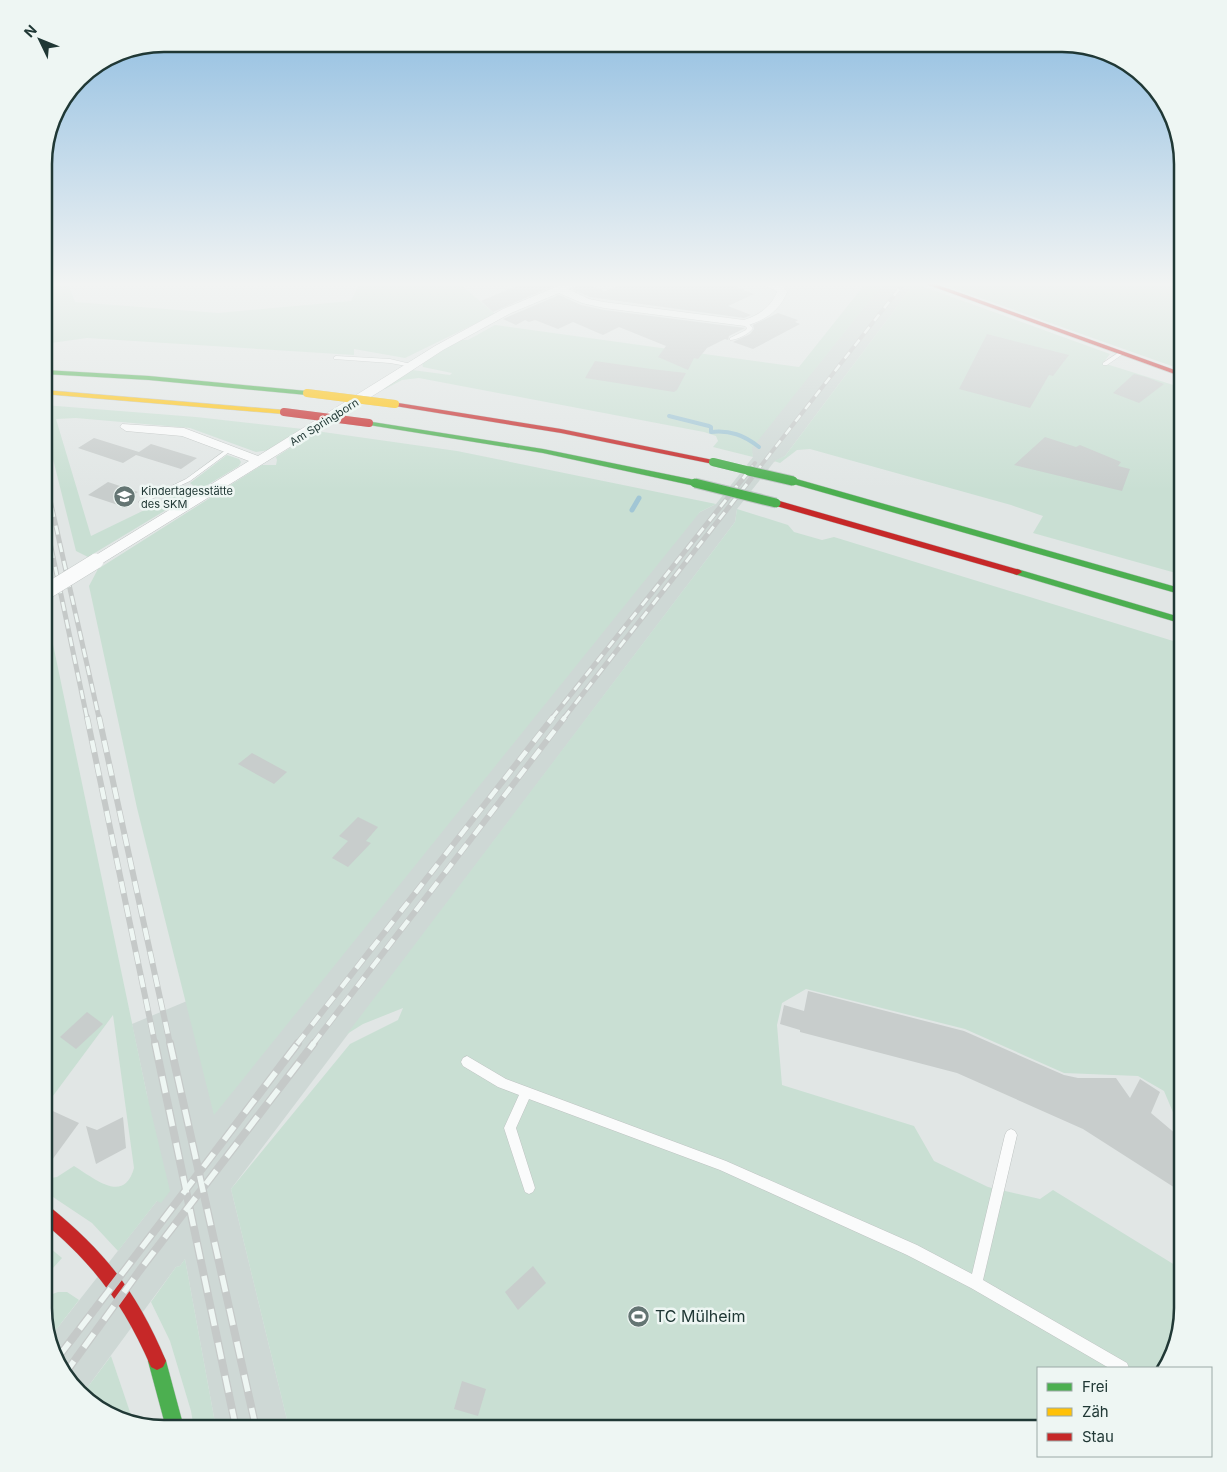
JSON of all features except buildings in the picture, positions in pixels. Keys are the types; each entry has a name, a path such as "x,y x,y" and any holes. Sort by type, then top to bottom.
{"main road":[{"path":"1121,353 1174,372"},
{"path":"53,373 158,379 307,393 395,404 561,430 714,462 792,481 1174,589"},
{"path":"53,393 284,412 369,423 534,450 776,503 900,536 1174,618"},
{"path":"52,1219 78,1238 105,1266 140,1320 154,1352 173,1420"}],"street":[{"name":"Am Springborn","path":"53,588 433,353"},
{"path":"126,427 184,432 260,461"}],"lane":[{"path":"1105,364 1121,353"},
{"path":"336,358 390,361 412,365"},
{"path":"142,502 188,480 230,448"},
{"path":"467,1062 502,1083 722,1165 912,1250 976,1283 1120,1367"},
{"path":"526,1092 510,1128 529,1188"},
{"path":"976,1283 1011,1135"}],"shaded area":[{"path":"828,353 862,353 785,456 774,462 737,509 735,522 231,1189 287,1420 215,1420 185,1259 180,1266 176,1267 87,1388 71,1370 58,1343 55,1331 157,1201 147,1095 132,1024 187,1001 700,512 716,504 753,457 751,448"}],"green space":[{"path":"318,353 354,353 354,355"},
{"path":"375,353 416,353 405,358"},
{"path":"439,353 695,353 799,367 810,353 828,353 752,448 753,457 713,447 718,441 716,436 704,432 419,378 402,380 385,389 382,388 412,370 450,375 452,373 423,367 422,363"},
{"path":"862,353 1106,353 1110,354 1103,363 1174,385 1174,572 1033,533 1043,516 1011,505 810,449 797,450 780,463 774,461 785,456"},
{"path":"1134,353 1174,353 1174,367"},
{"path":"53,406 196,417 303,429 269,450 256,452 190,428 76,418 56,419 91,536 194,486 190,483 227,455 239,459 241,462 239,466 88,557 76,551 53,458"},
{"path":"316,431 457,451 716,504 700,512 214,1115 137,808 89,586 98,569 262,465 276,465 276,457"},
{"path":"737,509 788,525 794,532 822,540 834,537 1174,641 1174,1115 1164,1091 1138,1076 1064,1073 965,1029 806,989 782,1003 777,1025 782,1085 914,1126 934,1161 988,1187 1040,1199 1053,1190 1174,1264 1174,1315 1169,1343 1163,1357 1158,1367 1037,1367 1037,1420 287,1420 231,1189 350,1044 398,1020 403,1008 363,1024 347,1034 735,522"},
{"path":"53,642 147,1095 170,1191 161,1203 157,1201 118,1251 92,1223 52,1196 52,1178 57,1177 74,1166 99,1182 116,1187 123,1185 129,1179 134,1168 113,1015 52,1097"},
{"path":"52,1250 62,1258 52,1269"},
{"path":"185,1259 215,1420 193,1420 170,1341 151,1302 176,1267 180,1266"},
{"path":"67,1292 79,1300 55,1331 53,1322 52,1294"},
{"path":"111,1356 131,1414 102,1401 87,1388"}],"waterway":[{"path":"669,416 709,426 711,427 711,432 736,434 748,439 759,447"},
{"path":"632,510 639,498"}],"railway":[{"path":"756,472 849,353"},
{"path":"748,472 755,463"},
{"path":"552,718 749,471"},
{"path":"564,718 757,471"},
{"path":"53,512 99,718"},
{"path":"53,555 87,718"},
{"path":"87,717 155,1044"},
{"path":"99,717 170,1044"},
{"path":"297,1044 553,717"},
{"path":"313,1044 565,717"},
{"path":"155,1043 186,1190"},
{"path":"170,1043 199,1173"},
{"path":"199,1173 298,1043"},
{"path":"202,1188 314,1043"},
{"path":"186,1190 199,1173"},
{"path":"199,1173 202,1188"},
{"path":"189,1206 202,1188"},
{"path":"202,1188 254,1420"},
{"path":"62,1352 186,1190"},
{"path":"186,1190 189,1206"},
{"path":"70,1367 189,1206"},
{"path":"189,1206 234,1420"}],"traffic: fast":[{"path":"53,373 149,378 307,393"},
{"path":"369,423 543,451 695,483"},
{"path":"713,462 793,481"},
{"path":"793,481 1174,589"},
{"path":"695,483 776,503"},
{"path":"1017,572 1174,618"},
{"path":"157,1361 173,1420"}],"traffic: slow":[{"path":"53,393 284,412"},
{"path":"307,393 395,404"}],"traffic: jam":[{"path":"1121,353 1174,372"},
{"path":"395,404 561,431 713,462"},
{"path":"284,412 369,423"},
{"path":"776,503 1017,572"},
{"path":"52,1219 81,1245 111,1278 136,1316 157,1361"}],"place":[{"name":"Kindertagesstätte des SKM","path":"125,497"},
{"name":"TC Mülheim","path":"639,1316"}]}
